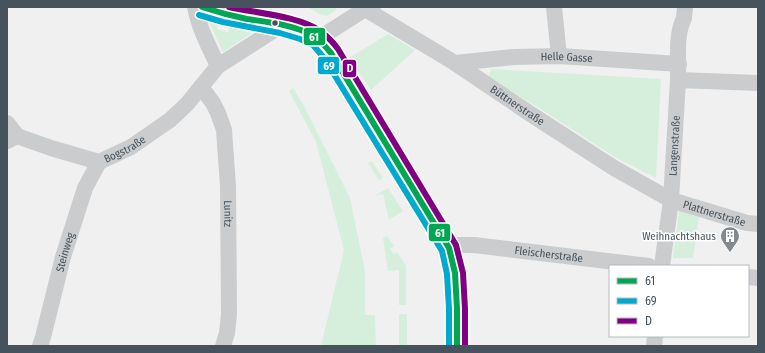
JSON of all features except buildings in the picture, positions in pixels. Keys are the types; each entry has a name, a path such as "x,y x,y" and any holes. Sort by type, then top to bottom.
{"street":[{"path":"195,7 197,18 206,42 218,66"},
{"path":"202,7 216,12 244,13 307,32 318,38 331,52 449,248 455,273 457,346"},
{"path":"554,7 559,56"},
{"path":"318,38 367,8"},
{"name":"Büttnerstraße","path":"367,8 455,63 529,114 614,168 671,200"},
{"name":"Langenstraße","path":"662,265 671,200 680,20"},
{"name":"Bogstraße","path":"12,138 99,162 131,147 170,120 187,104 218,66 282,25"},
{"name":"Helle Gasse","path":"455,63 514,57 559,56 679,64"},
{"path":"678,80 758,83"},
{"name":"Lunitz","path":"201,87 213,103 224,130 228,186 229,314 227,332 223,346"},
{"path":"7,123 12,138"},
{"name":"Steinweg","path":"40,346 44,337 63,256 85,188 99,162"},
{"name":"Plattnerstraße","path":"671,200 747,223 758,224"},
{"name":"Fleischerstraße","path":"449,248 456,245 474,245 641,265"}],"green space":[{"path":"307,7 337,7 336,10 327,16 319,14"},
{"path":"209,22 218,24 217,29 228,32 229,26 252,33 223,52"},
{"path":"388,34 415,50 371,90 349,58"},
{"path":"491,69 661,79 656,178 618,159 539,108 488,78"},
{"path":"293,88 304,106 350,198 365,271 365,315 375,315 376,346 321,346 344,250 316,142 289,91"},
{"path":"372,161 383,178 379,180 368,163"},
{"path":"388,188 403,211 389,220 383,194 374,196"},
{"path":"679,210 699,217 693,258 673,258"},
{"path":"387,236 394,246 390,249 394,254 397,252 406,266 406,305 399,305 399,270 388,271 383,238"},
{"path":"399,314 407,314 407,346 399,346"}],"tunnel":[{"path":"684,18 685,7"}],"transit line":[{"name":"61","path":"202,7 236,17 281,24 298,29 316,38 331,53 449,248 455,273 457,346"},
{"name":"D","path":"229,7 289,18 301,22 320,31 330,39 338,49 456,245 463,273 465,346"},
{"name":"69","path":"199,15 223,22 280,33 300,39 313,45 324,58 442,251 447,274 449,346"}],"place":[{"name":"Weihnachtshaus","path":"730,253"}]}
